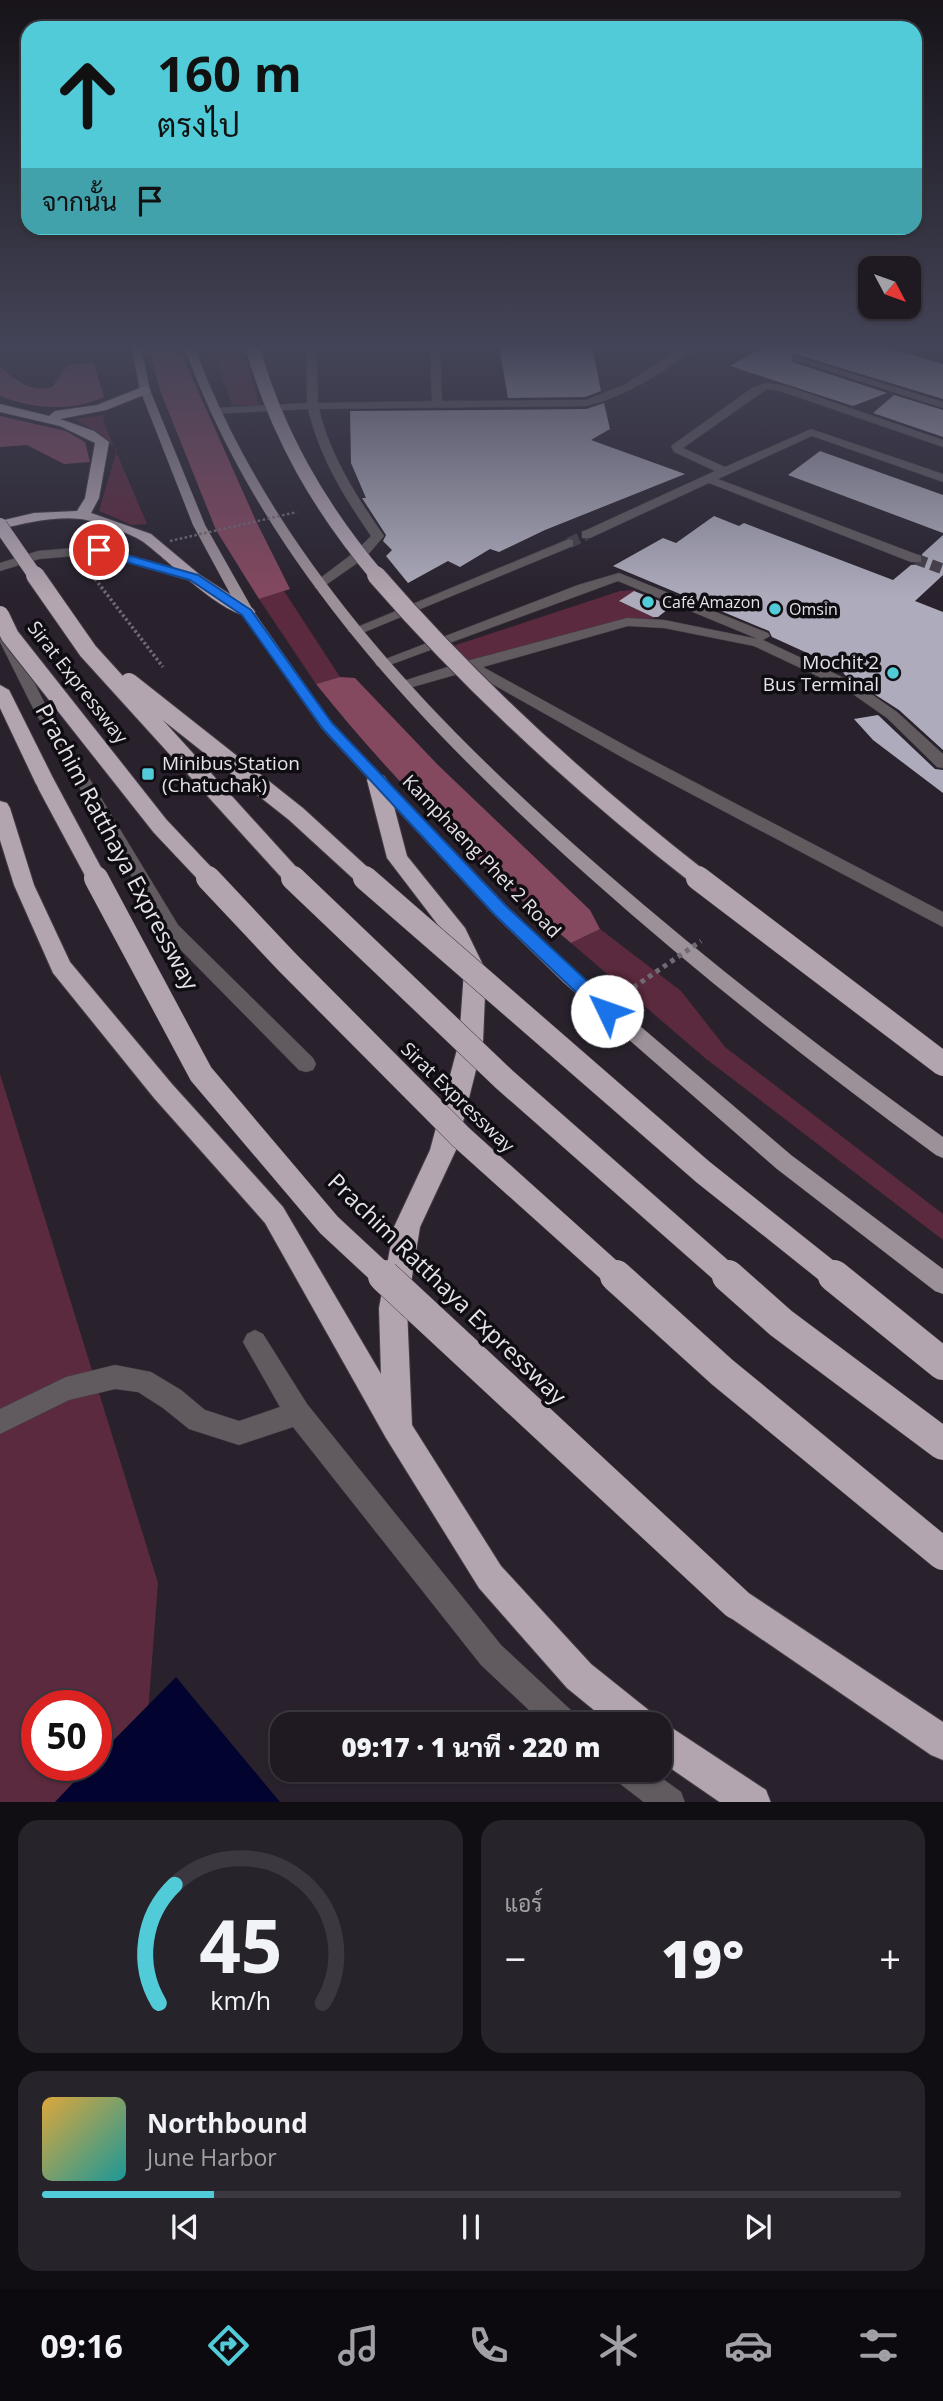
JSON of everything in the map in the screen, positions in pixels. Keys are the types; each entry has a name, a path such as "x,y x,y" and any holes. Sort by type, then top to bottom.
{"highway":[{"path":"82,515 92,498 102,442 86,430"},
{"path":"281,430 317,496 369,566 467,674 549,752 659,847 795,954 943,1064"},
{"path":"0,525 34,517 82,515 146,537 194,578 247,612"},
{"name":"Sirat Expressway","path":"0,525 88,651 306,892 505,1080 781,1323 943,1444"},
{"name":"Sirat Expressway","path":"0,615 10,636 160,826 287,962 461,1137 722,1372 943,1554"},
{"path":"88,651 223,753 296,814 419,928 703,1172 943,1364"},
{"name":"Prachim Ratthaya Expressway","path":"0,690 46,785 201,1074 329,1225 736,1603 943,1743"},
{"path":"377,780 397,858 457,934 475,971 471,1042 443,1150 407,1227 393,1308 397,1429"},
{"path":"0,808 24,885 61,967 163,1091 274,1215 397,1429 490,1577 579,1676 624,1712"},
{"path":"672,1749 753,1802"}],"main road":[{"name":"Kamphaeng Phet 2 Road","path":"161,430 199,525 247,612 327,726 501,911 652,1051 784,1162 943,1283"},
{"path":"225,430 271,511 320,585 402,686 467,754 558,841 681,947 833,1069 943,1149"}],"street":[{"path":"320,585 361,554 378,536 356,507 329,453 321,430"},
{"path":"699,430 677,446 678,450 688,457 726,472"},
{"path":"903,430 943,444"},
{"path":"586,536 811,432 943,478"},
{"path":"711,480 916,559"},
{"path":"355,631 569,543"},
{"path":"0,567 38,555 99,550 194,578"},
{"path":"382,663 619,577 833,667"},
{"path":"402,686 468,665 627,622 664,624 758,643 852,687 891,715 943,763"},
{"path":"0,628 42,712 172,930 306,1064"},
{"path":"468,665 632,756 943,920"},
{"path":"256,1342 298,1413 491,1655 552,1712"},
{"path":"0,1422 66,1389 115,1377 142,1381 172,1399 198,1420 239,1433 298,1413"},
{"path":"642,1782 670,1802"}],"path":[{"path":"170,541 297,512"},
{"path":"95,562 89,570 163,667"},
{"path":"589,1018 701,941"}],"shaded area":[{"path":"0,430 62,430 85,442 90,462 64,464 27,445 0,447"},
{"path":"94,430 107,430 114,447"},
{"path":"176,430 215,430 290,589 259,599 216,530"},
{"path":"116,452 147,524 132,525 99,511"},
{"path":"636,590 620,602 656,618 627,622 468,665 453,646 620,591"},
{"path":"284,591 340,677 316,684 259,599"},
{"path":"340,677 355,678 438,765 590,910 600,929 571,943 469,852 375,754 316,684"},
{"path":"600,929 681,991 725,1047 943,1214 943,1240 705,1058 571,943"},
{"path":"0,1074 158,1583 141,1802 0,1802"},
{"path":"176,1677 280,1802 55,1802 75,1781 112,1781 112,1742"}],"building":[{"path":"350,430 608,430 591,440 685,474 545,530 499,552 490,549 460,567 448,561 408,583 386,556 392,550 383,541 386,535 362,498 366,498 351,463"},
{"path":"923,430 943,430 943,437"},
{"path":"820,451 943,495 943,533 788,475"},
{"path":"714,516 739,526 744,523 893,580 911,565 923,564 922,554 943,535 943,575 915,601 943,612 943,750 899,710 846,676 838,667 772,637 769,631 613,566 663,538 676,543"},
{"path":"634,591 672,606 658,617 653,617 619,601"},
{"path":"878,715 935,769 943,770 943,793 873,740 854,719"}],"tunnel":[{"path":"569,543 586,535"},
{"path":"916,559 943,569"}],"place":[{"name":"Café Amazon","path":"648,602"},
{"name":"Omsin","path":"775,609"},
{"name":"Mochit 2 Bus Terminal","path":"893,673"},
{"name":"Minibus Station (Chatuchak)","path":"148,774"}],"route":[{"path":"99,550 194,578 247,612 327,726 501,911 607,1011"}]}
